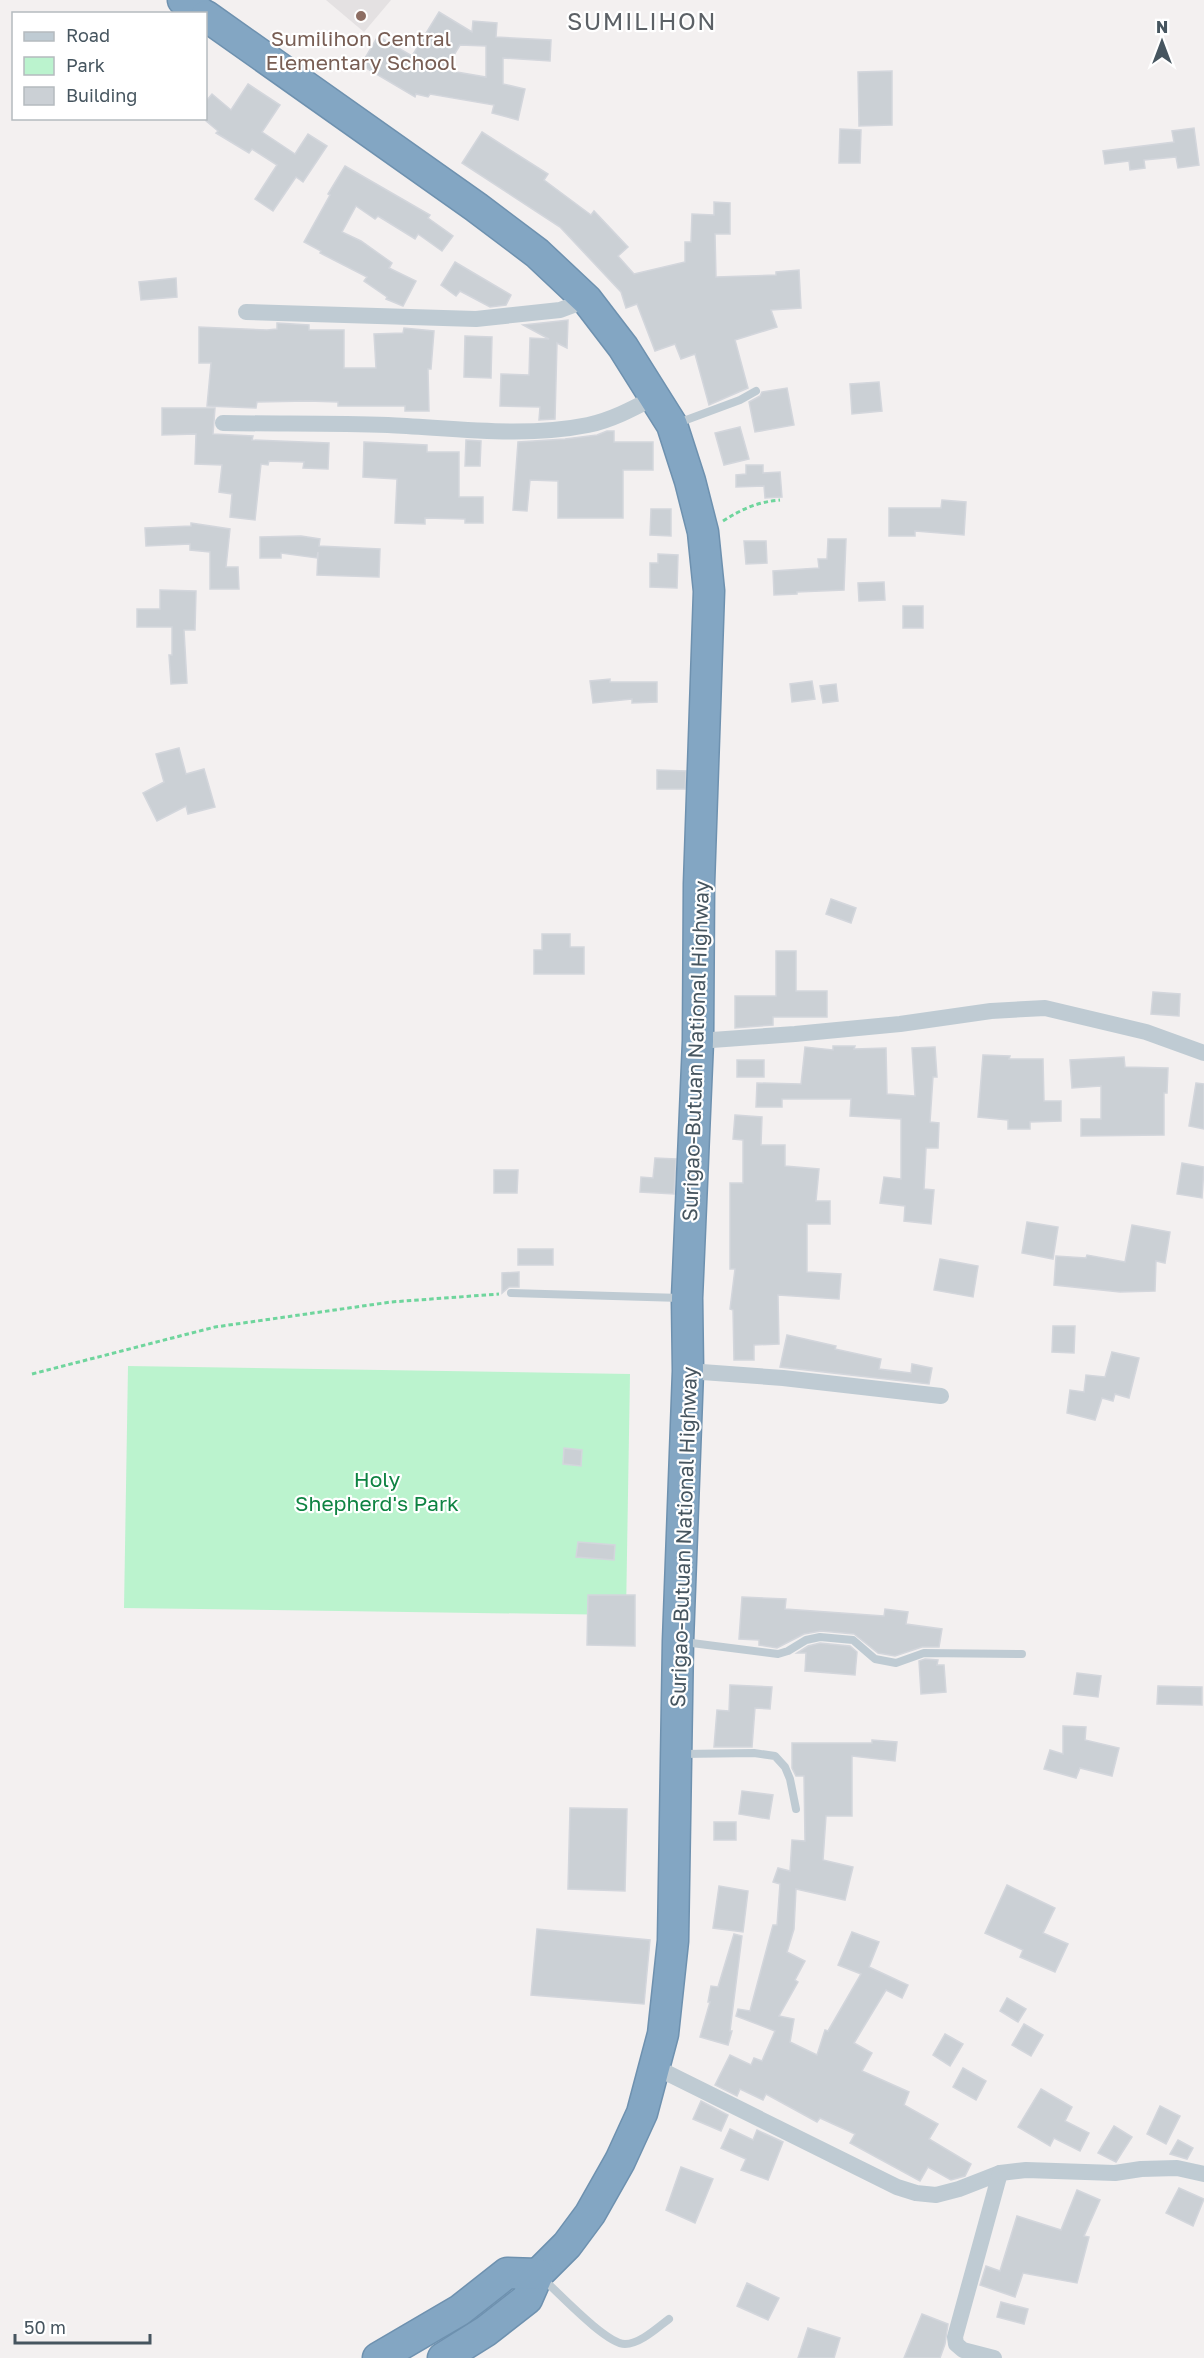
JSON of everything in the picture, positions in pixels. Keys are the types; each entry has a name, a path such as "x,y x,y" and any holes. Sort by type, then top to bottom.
{"highway":[{"name":"Surigao-Butuan National Highway","path":"183,0 200,12"},
{"name":"Surigao-Butuan National Highway","path":"207,17 484,213 537,253 586,300 623,347 672,425 703,532 709,591 699,884 698,1041 687,1298 688,1371 678,1641 673,1941 663,2034 656,2067 633,2134 590,2214 567,2245 538,2274 527,2299 486,2331 443,2358"},
{"path":"378,2358 460,2310 507,2273 538,2274"}],"street":[{"path":"246,312 476,320 560,310 586,300"},
{"path":"223,423 385,425 507,430 555,429 589,425 626,413 656,397"},
{"path":"698,1041 842,1030 991,1011 1045,1008 1146,1032 1204,1053"},
{"path":"688,1371 783,1378 941,1396"},
{"path":"656,2067 897,2187 916,2193 936,2195 959,2189 1000,2173 1026,2170 1115,2173 1141,2169 1177,2168 1204,2174"},
{"path":"994,2358 963,2349 956,2344 955,2337 1000,2173"}],"lane":[{"path":"672,425 740,400 756,391"},
{"path":"510,1293 687,1298"},
{"path":"678,1641 778,1654 806,1640 820,1637 853,1640 875,1659 896,1663 924,1653 1022,1654"},
{"path":"676,1755 754,1753 775,1756 785,1767 790,1779 796,1809"},
{"path":"538,2274 608,2338 625,2344 645,2337 669,2319"}],"path":[{"path":"703,532 744,508 760,502 780,500"},
{"path":"32,1374 215,1327 391,1302 510,1293"}],"shaded area":[{"name":"Sumilihon Central Elementary School","path":"326,0 391,0 364,32"}],"green space":[{"name":"Holy Shepherd's Park","path":"128,1366 630,1374 626,1615 124,1608"}],"building":[{"path":"439,12 472,32 473,21 497,23 496,37 551,40 550,61 503,58 503,84 525,89 518,120 492,113 494,105 430,94 428,97 416,94 415,97 361,65 378,36 412,56","holes":["460,45 486,46 486,77 445,70"]},
{"path":"892,71 892,125 859,126 858,72"},
{"path":"248,84 280,105 262,132 295,154 308,134 327,146 303,182 296,177 273,211 255,199 277,165 252,149 249,153 216,133 218,131 206,121 207,100 212,94 231,110"},
{"path":"1194,128 1199,165 1178,168 1176,157 1144,160 1145,168 1130,170 1129,161 1105,164 1103,151 1174,142 1172,131"},
{"path":"840,129 861,130 860,163 839,163"},
{"path":"482,132 548,174 544,180 591,215 594,211 628,247 618,256 634,274 685,262 685,242 691,242 692,214 714,215 714,202 730,203 730,234 715,234 716,277 776,275 776,272 799,270 801,308 771,310 777,327 735,340 748,388 709,405 695,354 681,359 675,344 655,351 637,304 626,308 621,292 560,227 462,163"},
{"path":"345,166 430,215 428,218 453,236 442,251 418,234 415,239 378,216 375,219 356,206 342,232 361,241 392,263 389,268 416,281 403,306 386,299 387,297 364,281 367,277 320,253 321,251 304,242"},
{"path":"455,262 511,295 506,305 490,307 460,291 456,296 441,285"},
{"path":"176,278 177,297 141,300 139,282"},
{"path":"568,320 567,348 557,343 555,419 539,420 540,407 500,406 501,374 529,375 530,338 549,339 523,325"},
{"path":"277,323 309,325 309,330 344,330 344,368 376,368 374,334 403,333 404,328 434,331 431,369 428,369 429,411 405,411 405,406 338,406 338,402 308,401 257,402 256,408 207,406 211,363 199,363 199,327 267,330 277,329"},
{"path":"465,336 492,337 491,378 464,377"},
{"path":"879,382 882,411 852,414 850,384"},
{"path":"787,388 794,425 755,432 749,402 760,396 762,392"},
{"path":"162,408 215,408 213,434 253,436 252,440 329,443 328,469 303,468 304,462 269,461 268,465 261,464 255,520 230,517 232,494 219,492 222,465 195,464 196,434 162,435"},
{"path":"740,427 749,459 724,465 715,433"},
{"path":"614,431 614,442 653,442 653,470 623,470 623,518 558,518 558,481 530,480 527,511 513,510 518,442 565,439 597,435"},
{"path":"466,440 481,441 480,466 465,466"},
{"path":"364,442 427,445 427,452 459,452 459,497 483,497 483,523 465,523 465,519 425,518 425,524 395,523 397,479 363,477"},
{"path":"746,465 763,465 763,473 780,472 782,497 765,498 764,486 736,487 736,475 746,474"},
{"path":"942,500 966,502 964,535 915,531 915,536 889,536 889,508 941,508"},
{"path":"651,509 671,509 671,536 650,535"},
{"path":"191,523 230,529 226,567 238,567 239,589 210,589 210,552 190,550 190,544 146,546 145,528 191,526"},
{"path":"301,536 320,539 319,546 380,549 379,577 317,575 318,552 317,558 281,553 281,558 260,558 260,537"},
{"path":"828,539 846,539 844,590 774,595 773,571 819,568 818,559 827,559"},
{"path":"744,541 766,541 767,563 746,564"},
{"path":"658,554 678,555 677,588 650,587 650,563 658,563"},
{"path":"884,582 885,600 859,601 858,583"},
{"path":"160,590 196,591 195,630 184,630 187,683 171,684 169,655 172,655 172,627 137,627 137,609 160,609"},
{"path":"903,606 923,606 923,628 903,628"},
{"path":"610,679 610,682 657,682 657,702 632,703 632,699 593,703 590,681"},
{"path":"812,681 815,699 792,702 790,684"},
{"path":"836,684 838,701 823,703 820,686"},
{"path":"179,748 186,774 204,769 215,807 188,814 186,806 157,821 143,793 164,782 156,754"},
{"path":"657,770 686,771 685,789 657,789"},
{"path":"831,899 856,908 851,923 826,914"},
{"path":"542,934 570,934 570,947 584,947 584,974 534,974 534,950 542,950"},
{"path":"776,951 796,951 796,991 827,991 827,1017 773,1017 773,1025 735,1028 735,996 776,996"},
{"path":"1153,992 1180,994 1179,1016 1151,1014"},
{"path":"833,1046 855,1046 854,1049 886,1048 887,1094 915,1096 912,1048 935,1047 937,1077 933,1077 930,1122 939,1123 938,1148 926,1148 924,1189 934,1190 931,1224 904,1221 905,1206 880,1203 884,1177 901,1179 901,1119 850,1116 851,1099 782,1099 782,1107 756,1107 757,1083 801,1084 805,1047 833,1050"},
{"path":"983,1055 1010,1056 1009,1059 1043,1059 1044,1101 1061,1101 1061,1121 1030,1122 1030,1129 1008,1129 1008,1120 978,1117"},
{"path":"1124,1057 1125,1067 1168,1068 1167,1093 1164,1093 1164,1135 1081,1136 1081,1119 1101,1119 1101,1086 1072,1088 1070,1060"},
{"path":"737,1060 764,1060 764,1077 737,1077"},
{"path":"1196,1083 1204,1084 1204,1129 1189,1126"},
{"path":"735,1115 762,1117 761,1145 785,1145 785,1166 819,1169 816,1201 830,1201 830,1224 807,1224 807,1272 841,1274 839,1299 778,1295 779,1344 754,1345 754,1360 734,1360 733,1310 730,1309 735,1269 730,1269 730,1183 743,1183 743,1140 733,1139"},
{"path":"655,1158 676,1159 674,1194 640,1192 641,1177 653,1178"},
{"path":"1182,1163 1204,1167 1202,1198 1177,1194"},
{"path":"494,1170 518,1170 517,1193 494,1193"},
{"path":"1027,1222 1058,1227 1053,1259 1022,1253"},
{"path":"1132,1225 1170,1232 1165,1263 1156,1261 1155,1291 1120,1292 1054,1285 1056,1256 1086,1258 1087,1255 1125,1262"},
{"path":"518,1249 553,1249 553,1265 518,1265"},
{"path":"940,1259 978,1266 973,1297 934,1290"},
{"path":"519,1272 519,1287 509,1287 502,1293 502,1273"},
{"path":"1053,1326 1075,1326 1074,1353 1052,1352"},
{"path":"787,1335 881,1359 879,1369 911,1373 912,1364 932,1368 929,1384 780,1367"},
{"path":"1112,1352 1139,1358 1129,1398 1115,1394 1113,1401 1102,1398 1095,1420 1067,1413 1070,1390 1084,1392 1086,1375 1105,1377"},
{"path":"564,1448 582,1450 581,1466 563,1464"},
{"path":"578,1542 615,1545 614,1560 576,1557"},
{"path":"588,1595 635,1595 635,1646 587,1645"},
{"path":"742,1597 786,1599 785,1609 884,1616 885,1609 908,1612 906,1624 942,1629 939,1647 922,1647 895,1656 878,1653 854,1634 821,1631 804,1634 777,1648 759,1645 759,1640 739,1639"},
{"path":"820,1643 850,1646 857,1652 855,1675 805,1671 806,1653 797,1653 808,1646"},
{"path":"938,1660 937,1665 944,1665 946,1692 921,1694 919,1661"},
{"path":"1077,1673 1101,1676 1098,1697 1074,1694"},
{"path":"730,1685 772,1687 770,1709 755,1708 752,1747 714,1747 717,1710 729,1711"},
{"path":"1158,1686 1202,1687 1202,1705 1157,1704"},
{"path":"1063,1726 1086,1727 1085,1740 1119,1748 1112,1776 1080,1768 1076,1778 1044,1769 1050,1750 1063,1754"},
{"path":"872,1740 897,1742 895,1761 852,1756 852,1816 826,1816 823,1860 853,1867 845,1900 796,1889 794,1929 787,1952 805,1961 795,1980 798,1982 779,2016 794,2019 790,2042 817,2055 825,2030 828,2031 861,1974 838,1965 852,1932 879,1942 869,1967 908,1985 902,1998 886,1990 854,2043 872,2053 862,2071 909,2092 904,2105 938,2124 929,2139 971,2164 965,2176 951,2180 928,2167 920,2181 850,2143 855,2134 820,2118 817,2122 766,2094 763,2100 740,2089 737,2096 715,2085 730,2055 751,2065 754,2058 762,2061 775,2031 736,2016 738,2009 750,2011 773,1925 777,1925 780,1884 773,1882 778,1868 790,1871 792,1840 805,1841 804,1776 796,1776 792,1768 792,1743 872,1743"},
{"path":"742,1791 773,1795 769,1819 739,1814"},
{"path":"570,1808 627,1809 625,1891 568,1889"},
{"path":"714,1822 736,1822 736,1840 714,1840"},
{"path":"1007,1885 1055,1908 1043,1933 1068,1944 1055,1972 1020,1957 1023,1950 985,1933"},
{"path":"719,1886 748,1891 743,1932 713,1928"},
{"path":"537,1929 650,1940 644,2004 531,1995"},
{"path":"734,1934 742,1936 730,2031 732,2031 728,2045 700,2037 710,2002 708,2002 711,1986 718,1987"},
{"path":"1007,1998 1026,2009 1018,2022 1000,2011"},
{"path":"1024,2024 1043,2035 1031,2056 1012,2045"},
{"path":"945,2034 963,2044 950,2066 933,2055"},
{"path":"963,2068 986,2081 976,2100 953,2087"},
{"path":"1041,2089 1072,2107 1065,2121 1089,2133 1080,2151 1054,2138 1050,2146 1018,2127"},
{"path":"701,2101 728,2115 721,2131 693,2119"},
{"path":"1160,2106 1180,2116 1166,2144 1147,2134"},
{"path":"1114,2126 1132,2137 1116,2162 1098,2153"},
{"path":"730,2129 753,2140 757,2130 783,2142 768,2180 741,2170 746,2159 721,2148"},
{"path":"1178,2140 1193,2148 1187,2159 1170,2154"},
{"path":"681,2167 713,2179 695,2223 666,2210"},
{"path":"1179,2188 1204,2199 1193,2226 1166,2213"},
{"path":"1077,2190 1100,2200 1084,2236 1089,2237 1077,2283 1023,2273 1015,2297 980,2285 986,2266 1000,2271 1017,2216 1061,2230"},
{"path":"747,2283 779,2298 768,2320 737,2306"},
{"path":"1001,2302 1028,2309 1024,2324 997,2317"},
{"path":"922,2314 948,2324 940,2358 904,2358"},
{"path":"808,2328 840,2338 834,2358 798,2358"}],"place":[{"name":"Sumilihon Central Elementary School","path":"361,16"}],"district":[{"name":"SUMILIHON","path":"642,20"}]}
